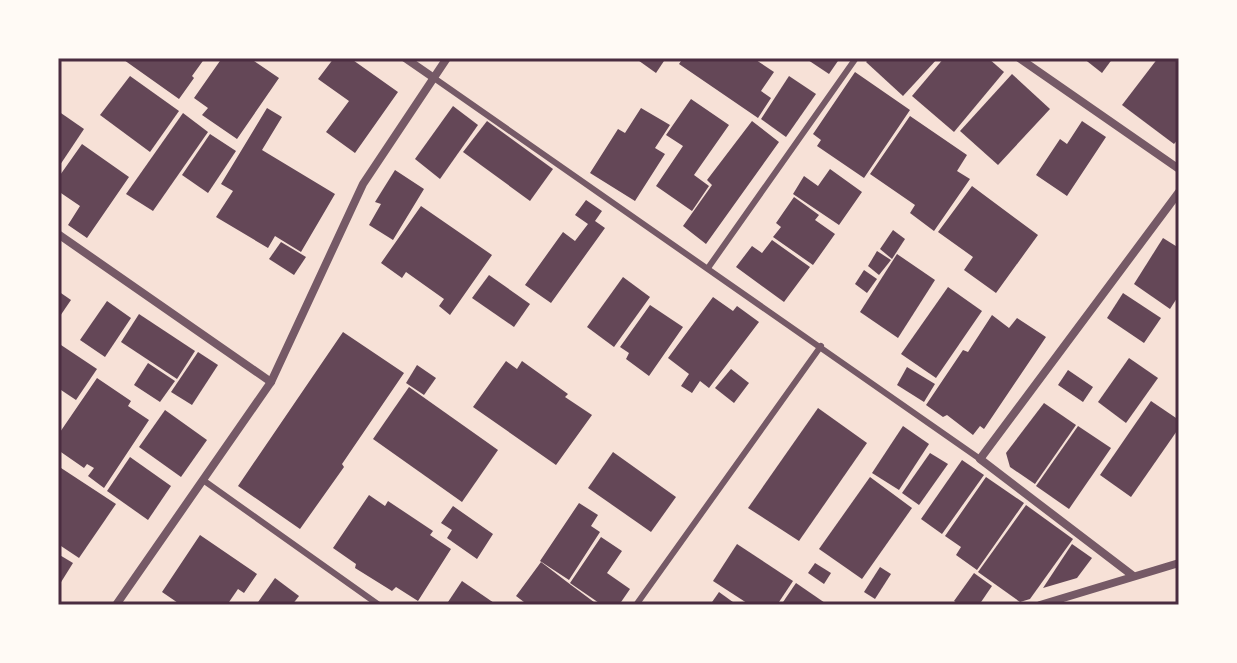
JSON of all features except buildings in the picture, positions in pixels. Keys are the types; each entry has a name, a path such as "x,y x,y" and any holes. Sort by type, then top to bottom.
{"street":[{"path":"405,58 434,78"},
{"path":"116,605 271,382 363,184 447,58"},
{"path":"1019,58 1179,169"},
{"path":"1132,575 980,459 1179,192"},
{"path":"58,234 271,382"},
{"path":"1040,605 1179,563"}],"lane":[{"path":"708,268 856,58"},
{"path":"434,78 980,459"},
{"path":"636,605 821,346"},
{"path":"203,480 379,605"}]}
